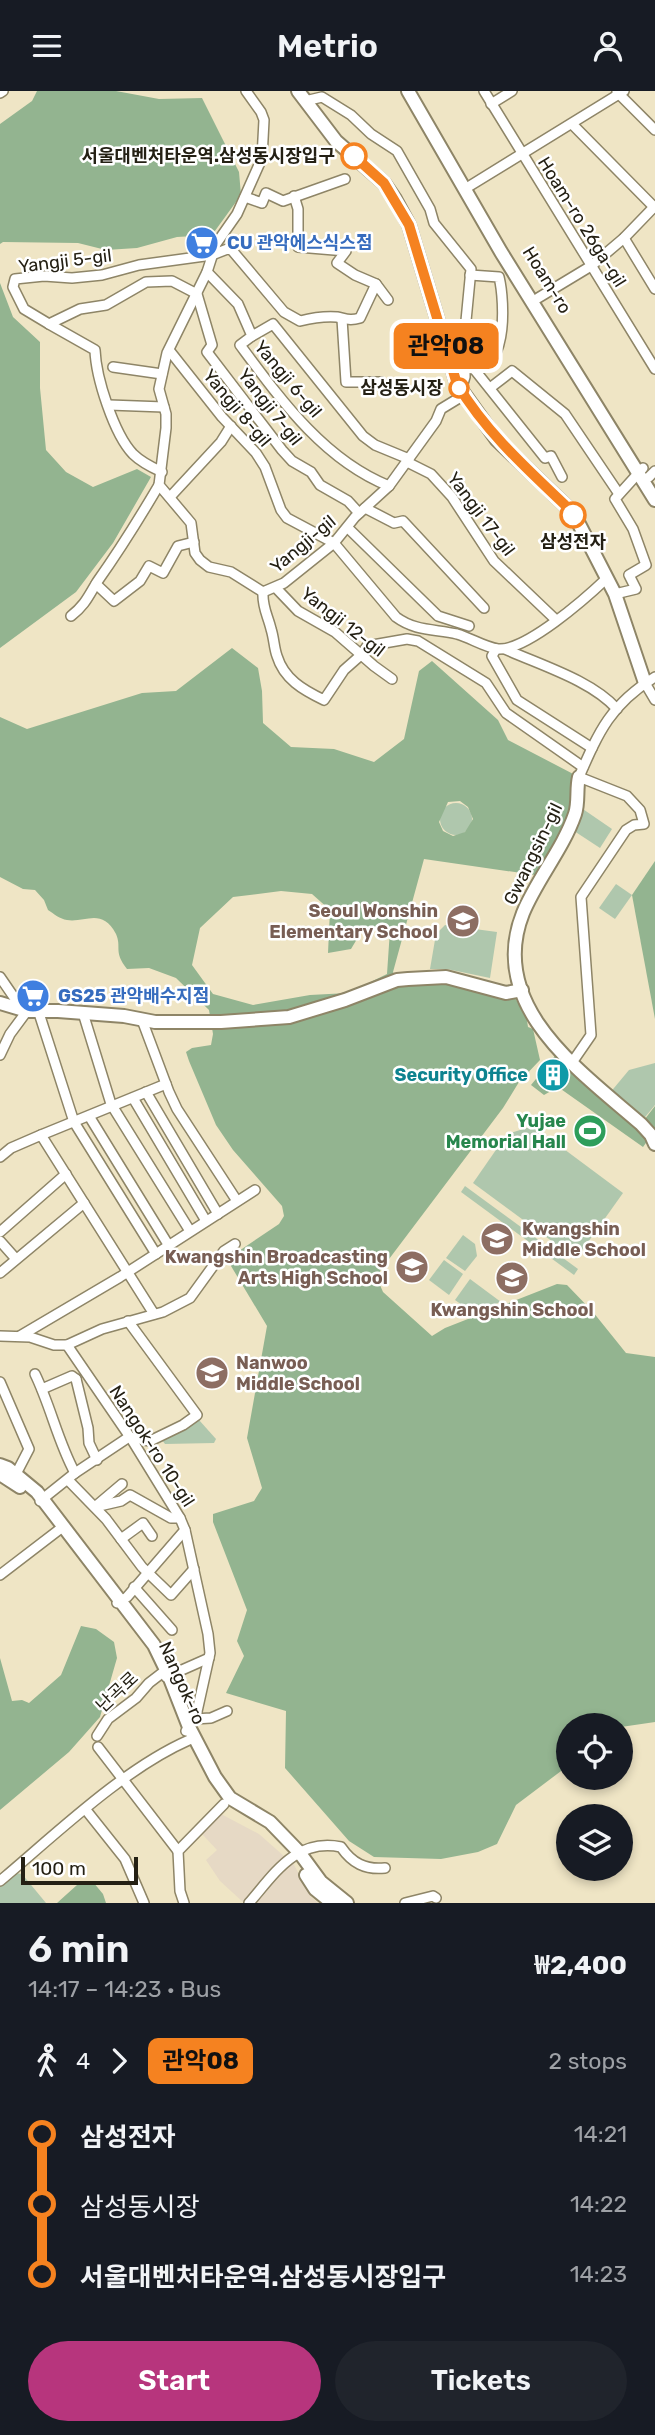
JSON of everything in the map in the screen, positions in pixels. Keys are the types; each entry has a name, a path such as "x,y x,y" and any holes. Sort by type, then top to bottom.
{"main road":[{"name":"Hoam-ro","path":"410,91 648,475"},
{"path":"410,91 501,252 648,475 655,500"},
{"path":"302,96 336,141 384,183 395,199 409,225 462,392 497,440 566,506 579,524 615,594 650,680"},
{"name":"Gwangsin-gil","path":"581,772 575,813 527,904 513,948 513,967 527,1007 559,1051 640,1124 655,1144"},
{"path":"0,1003 29,1010 189,1023 289,1017 397,980 446,977 506,993 522,991"},
{"name":"Nangok-ro","path":"0,1465 16,1475 41,1501 119,1602 165,1676 209,1783 224,1804 265,1827 296,1853 316,1889 331,1903"},
{"name":"Nangok-ro","path":"0,1475 41,1501 119,1602"},
{"name":"Nangok-ro","path":"189,1729 215,1777 230,1798 270,1822 321,1882 347,1903"}],"street":[{"path":"71,616 84,606 159,485 166,428 159,389 169,350 207,272 216,244 237,214 262,158 264,120 261,111 246,91"},
{"name":"Hoam-ro 26ga-gil","path":"484,91 655,369"},
{"path":"491,104 512,91"},
{"path":"468,187 620,92 654,126"},
{"path":"302,96 322,97 351,115 371,134 397,151 430,209 434,223 471,269 469,368 462,392"},
{"path":"538,298 592,265 655,207 572,124"},
{"path":"244,197 262,203 266,193 283,201 345,179"},
{"path":"294,197 298,209 298,247 346,251 337,263 376,284 388,300"},
{"path":"624,238 655,289"},
{"path":"212,255 230,248 284,312 300,321 312,318 349,321 360,318 376,284"},
{"name":"Yangji 5-gil","path":"49,324 24,309 13,287 15,279 102,275 139,265 212,255"},
{"name":"Yangji 6-gil","path":"207,272 238,304 252,336 240,345 297,417 347,465 389,486"},
{"path":"469,368 487,365 497,354 503,321 499,277 470,275"},
{"path":"49,324 80,309 106,305 146,282 172,281 197,294"},
{"name":"Yangji 7-gil","path":"197,294 212,345 208,352 292,461 311,472 320,485 362,511 394,523 403,521 484,608"},
{"path":"342,319 346,382 381,382"},
{"path":"49,324 95,350 96,366 117,430 132,453 148,466 162,472"},
{"name":"Yangji 17-gil","path":"252,336 273,324 363,436 431,474 452,496 494,561 556,619"},
{"name":"Yangji 8-gil","path":"169,350 231,426 248,442 265,467 281,510 287,518 334,543"},
{"path":"113,367 163,374"},
{"path":"469,368 490,388 545,459 551,456 562,477"},
{"path":"490,388 512,371 543,394 565,414 619,493"},
{"name":"Yangji-gil","path":"159,485 191,523 195,553 200,560 209,567 232,572 263,592 276,588 334,543 389,486 436,421 441,409 462,392"},
{"path":"109,405 164,407"},
{"path":"170,497 221,442 231,426"},
{"path":"615,594 636,589 629,575 646,565 629,521 615,499 619,493 648,475"},
{"path":"348,528 438,616 469,625"},
{"path":"96,584 114,601 140,581 149,566 163,573 178,546 194,542"},
{"path":"334,543 396,617 407,625 421,630 459,635 500,649 572,680 608,699 617,709"},
{"path":"592,748 517,699 492,656 500,649 527,640 584,600 606,579"},
{"name":"Yangji 12-gil","path":"276,588 298,611 335,632 392,679"},
{"path":"263,592 262,604 272,631 277,658 298,686 324,700 344,670 367,646 407,639 418,641 486,683 506,713 581,772 627,796 640,810 644,824 627,829 581,897 592,1035 572,1063"},
{"path":"650,680 655,700"},
{"name":"Gwangsin-gil","path":"581,772 605,721 650,680"},
{"path":"0,977 29,1010 74,1122 156,1254"},
{"path":"0,1055 10,1034 29,1010"},
{"path":"83,1013 113,1107 190,1231"},
{"path":"142,1020 177,1109 237,1202"},
{"path":"0,1157 11,1148 166,1084"},
{"path":"146,1092 218,1214"},
{"path":"133,1098 206,1221"},
{"path":"89,1117 169,1246"},
{"path":"41,1135 154,1314"},
{"path":"0,1232 66,1174"},
{"path":"20,1336 128,1272 255,1191"},
{"path":"0,1273 84,1203"},
{"path":"0,1241 16,1259"},
{"path":"0,1336 30,1337 54,1345 67,1345 102,1329 174,1307 190,1298 224,1251 236,1244"},
{"path":"41,1501 129,1437 150,1441 197,1415 128,1321"},
{"name":"Nangok-ro 10-gil","path":"67,1345 129,1437 185,1530 208,1634 209,1658 189,1729"},
{"path":"35,1374 72,1476 147,1572 171,1595 194,1569"},
{"path":"42,1389 72,1376 76,1379 87,1375"},
{"path":"76,1379 89,1443 97,1460"},
{"path":"0,1382 29,1449 16,1475"},
{"path":"95,1507 122,1484"},
{"path":"95,1507 121,1501 130,1495 171,1518 180,1518"},
{"path":"121,1539 143,1523 152,1536"},
{"path":"0,1576 60,1529"},
{"path":"119,1602 185,1530"},
{"path":"134,1587 172,1630"},
{"name":"난곡로","path":"97,1736 108,1719 136,1698 149,1683 209,1658"},
{"path":"0,1881 189,1729 227,1711"},
{"path":"98,1747 177,1851 180,1891 184,1903"},
{"path":"177,1851 224,1804"},
{"path":"86,1810 125,1859 144,1903"},
{"path":"249,1903 296,1853 316,1846 341,1846 347,1855 365,1868 385,1868"},
{"path":"405,1903 433,1896 436,1898"}],"shaded area":[{"path":"221,1814 259,1834 285,1857 244,1903 220,1881 206,1860 217,1850 202,1834"},
{"path":"292,1861 311,1897 318,1903 255,1903"}],"green space":[{"path":"37,91 116,91 159,99 202,98 239,172 241,195 212,235 177,237 137,248 106,250 78,243 0,244 0,124 32,101"},
{"path":"0,283 13,317 40,342 40,388 46,450 66,472 93,487 137,469 151,477 113,543 76,592 0,648"},
{"path":"232,648 258,668 263,723 291,747 334,749 374,762 404,739 419,671 432,661 498,720 508,740 579,777 577,805 542,876 424,859 393,972 400,987 438,983 477,990 500,998 515,998 526,1014 528,1027 533,1029 540,1060 519,1082 503,1108 380,1271 383,1292 432,1336 445,1328 557,1284 567,1285 626,1353 655,1357 655,1722 633,1725 633,1713 556,1713 556,1775 516,1805 497,1844 478,1852 441,1859 374,1857 349,1841 285,1768 286,1711 226,1693 244,1656 237,1641 247,1610 213,1522 213,1514 254,1501 262,1488 247,1438 267,1326 231,1266 230,1257 279,1224 284,1216 282,1206 233,1150 216,1125 189,1061 186,1052 192,1048 211,1045 213,1034 209,1010 176,978 149,968 127,969 120,958 116,934 105,921 99,918 62,919 48,910 35,890 23,889 0,877 0,717 27,729 142,693 176,691","holes":["460,801 468,807 473,819 465,832 453,836 443,831 439,822 448,802","281,891 312,894 330,910 328,953 351,949 363,929 390,930 387,974 348,993 310,995 253,1005 213,994 192,965 200,928 233,897"]},
{"path":"456,803 468,807 472,819 468,831 456,835 444,831 440,819 444,807"},
{"path":"577,805 612,829 600,848 568,827"},
{"path":"655,861 655,1019 632,895"},
{"path":"616,884 632,895 615,919 599,908"},
{"path":"445,925 497,932 490,978 447,969 430,969 436,934"},
{"path":"559,1051 641,1124 655,1106 655,1144 651,1136 643,1147 558,1087 544,1095 531,1085"},
{"path":"655,1063 655,1105 641,1122 609,1094 629,1070"},
{"path":"533,1126 623,1193 576,1259 473,1183 507,1134"},
{"path":"465,1186 578,1269 574,1275 461,1192"},
{"path":"463,1235 475,1244 477,1256 465,1271 446,1258"},
{"path":"444,1260 463,1274 449,1295 429,1280"},
{"path":"470,1279 501,1302 472,1312 455,1300"},
{"path":"199,1420 216,1439 214,1443 165,1444 162,1440"},
{"path":"81,1626 96,1629 114,1642 117,1658 100,1717 69,1752 0,1810 0,1658 12,1701 22,1700 29,1703 61,1675"},
{"path":"16,1873 22,1874 46,1903 0,1903 0,1887"},
{"path":"93,1882 103,1894 106,1903 57,1903 77,1885"}],"bus line":[{"name":"관악08","path":"354,156 384,183 409,225 457,384 497,440 573,515"}],"place":[{"name":"서울대벤처타운역.삼성동시장입구","path":"354,156"},
{"name":"CU 관악에스식스점","path":"202,243"},
{"name":"삼성동시장","path":"459,388"},
{"name":"삼성전자","path":"573,515"},
{"name":"Seoul Wonshin Elementary School","path":"463,921"},
{"name":"GS25 관악배수지점","path":"33,996"},
{"name":"Security Office","path":"553,1075"},
{"name":"Yujae Memorial Hall","path":"590,1131"},
{"name":"Kwangshin Middle School","path":"497,1239"},
{"name":"Kwangshin Broadcasting Arts High School","path":"412,1267"},
{"name":"Kwangshin School","path":"512,1278"},
{"name":"Nanwoo Middle School","path":"212,1373"}]}
